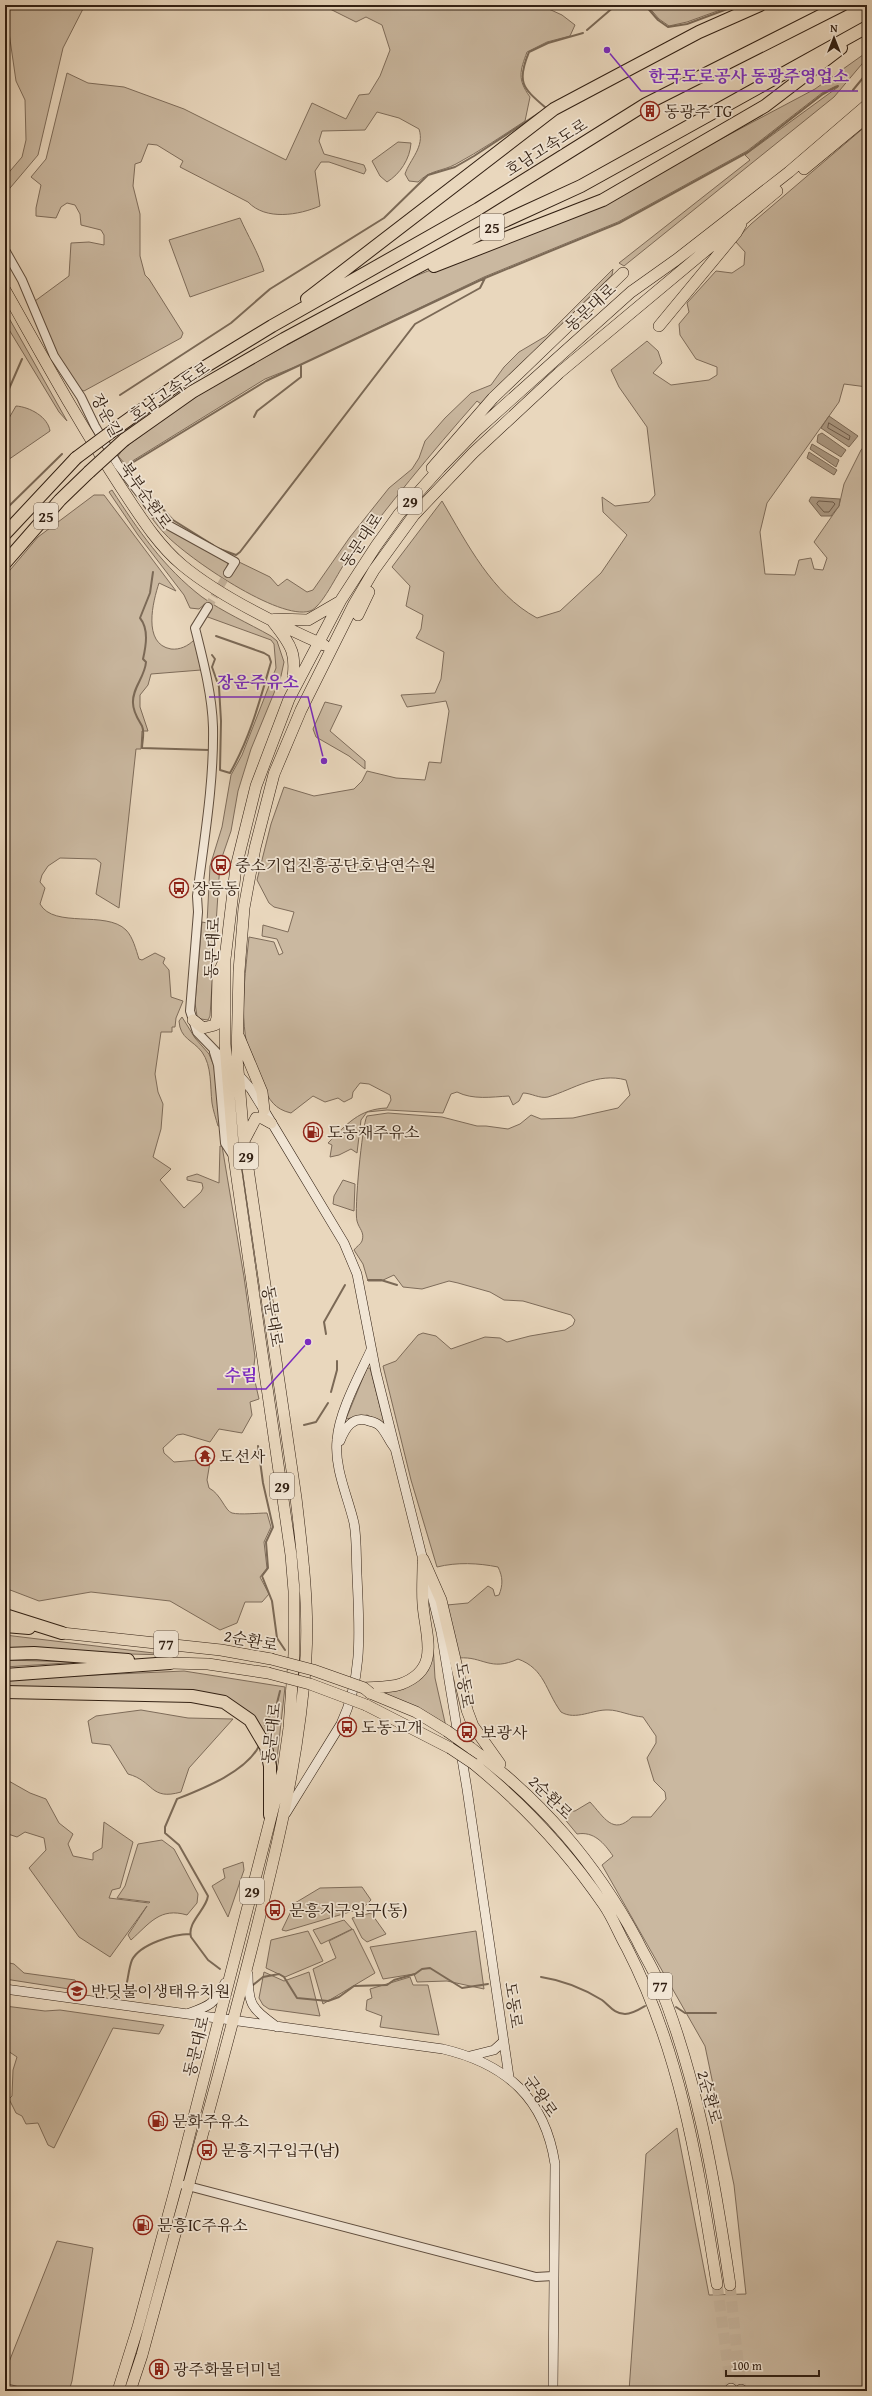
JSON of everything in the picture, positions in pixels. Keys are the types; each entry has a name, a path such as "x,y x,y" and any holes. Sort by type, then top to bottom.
{"highway":[{"name":"호남고속도로","path":"272,326 554,110 699,32 760,5"},
{"name":"호남고속도로","path":"5,534 76,458 185,379 272,326 478,209 646,104 842,5"},
{"name":"호남고속도로","path":"381,287 603,200 765,106 867,28"},
{"name":"호남고속도로","path":"5,563 60,500 89,472 124,440 192,392 284,339 496,225 581,186 867,28"},
{"path":"5,1615 62,1633"},
{"path":"5,1626 62,1633"},
{"path":"5,1654 34,1653 170,1663"},
{"path":"5,1675 170,1663"},
{"path":"5,1692 192,1696 224,1702 238,1710 250,1720 266,1747 270,1766 276,1818"}],"main road":[{"name":"동문대로","path":"118,2391 138,2327 159,2250 183,2185 233,2021 248,1964 276,1818 289,1728 294,1651 294,1591 284,1502 234,1157 226,1062 225,959 229,916 244,833 258,778 289,699 318,642 341,600 383,535 406,506 476,431 631,292 676,260 789,172 867,105"},
{"name":"동문대로","path":"130,2391 162,2281 233,1966 299,1739 302,1706 306,1654 304,1580 296,1498 244,1142 238,1074 237,1033 244,908 255,848 274,774 301,710 354,604 384,557 414,515 479,447 559,373 867,117"},
{"path":"659,326 736,233 745,217"},
{"path":"406,506 443,453 480,411 623,273"},
{"name":"북부순환로","path":"5,290 99,453 153,535 182,565 203,581 270,619 331,648"},
{"path":"358,615 380,572 384,557"},
{"path":"270,619 308,620 341,600"},
{"path":"270,619 287,638 294,652 295,662 289,699"},
{"path":"193,1020 203,1028 215,1025 218,974 225,959"},
{"path":"237,1033 262,1092 264,1110"},
{"path":"226,1062 238,1074 264,1110 344,1243 354,1263 371,1350"},
{"path":"244,1142 249,1128 256,1118 262,1118 271,1123"},
{"name":"동문대로","path":"276,1818 341,1724 348,1709 359,1662 354,1525 336,1450 341,1422 371,1350"},
{"name":"도동로","path":"371,1350 444,1647 509,2077"},
{"path":"336,1450 349,1424 358,1419 365,1419 377,1423 397,1451"},
{"path":"369,1690 394,1686 413,1678 427,1658 430,1643 423,1605 423,1559"},
{"path":"423,1559 441,1600 467,1710 473,1726 514,1782"},
{"name":"2순환로","path":"62,1633 221,1650 271,1659 313,1670 369,1690 416,1712 471,1748 514,1782 556,1823 584,1856 617,1904 656,1977 671,2014 702,2130 718,2203 730,2285"},
{"name":"2순환로","path":"170,1663 208,1664 268,1673 310,1684 366,1705 450,1748 474,1764 533,1817 571,1860 605,1907 645,1984 671,2053 689,2124 716,2284"},
{"path":"248,1964 250,2003 258,2013 278,2028"},
{"path":"186,2014 211,2005 217,1999 233,1966"},
{"name":"군왕로","path":"5,1989 278,2028 444,2049 469,2056 509,2077 532,2103 544,2123 553,2147 555,2164 553,2391"},
{"path":"469,2056 494,2050 504,2041"},
{"path":"159,2250 164,2252 159,2273 162,2281"}],"street":[{"name":"장운길","path":"5,250 22,280 54,356 81,397 95,426 118,465 155,513 168,525 236,562 228,573"},
{"path":"208,607 195,628 207,681 213,726 212,785 197,896 198,912 189,1001 197,1032 226,1062"},
{"path":"212,1048 218,1065 225,1143 234,1157"},
{"path":"183,2185 536,2277 553,2276"}],"shaded area":[{"path":"5,5 85,5 63,48 38,155 5,194 5,177 22,157 26,140 25,100 16,81"},
{"path":"322,5 540,5 562,15 575,25 570,36 547,42 527,52 521,70 521,80 530,97 525,121 451,167 432,173 418,182 409,181 405,174 419,147 419,129 399,118 377,112 365,130 322,131 319,141 324,154 364,165 366,170 364,174 329,162 321,162 315,171 320,206 293,214 273,214 255,208 248,202 180,167 183,161 157,145 148,144 141,162 135,164 133,186 140,214 140,256 145,275 183,333 181,338 84,391 79,389 57,354 35,301 69,276 71,243 89,242 104,245 104,235 101,230 81,225 80,214 75,205 67,203 61,207 56,218 36,216 36,208 41,185 31,177 46,159 67,73 88,83 124,87 184,109 286,160 312,103 346,119 359,95 369,94 380,76 390,50 382,25 366,17 356,22"},
{"path":"647,5 734,5 687,22 669,26 659,19"},
{"path":"867,52 867,58 834,97 624,266 619,263 750,160 745,155 838,87 836,86 822,93 747,151 618,222 484,277 300,365 265,379 126,465 118,456 123,449 174,411 215,385 403,281 604,201 815,89"},
{"path":"867,125 867,387 844,384 839,402 767,503 760,532 765,574 795,575 799,560 811,558 814,569 823,570 827,558 814,542 839,506 844,484 861,450 867,443 867,2391 749,2391 736,2389 728,2391 629,2391 646,2154 677,2128 709,2295 746,2294 734,2185 705,2046 602,1865 613,1856 598,1839 589,1834 577,1834 563,1817 569,1811 575,1811 590,1802 604,1818 614,1825 619,1825 632,1817 651,1817 666,1799 665,1792 654,1781 647,1758 656,1743 656,1736 643,1717 609,1710 579,1715 561,1712 539,1674 527,1663 518,1659 508,1663 493,1664 474,1659 459,1658 447,1605 468,1603 488,1586 493,1589 495,1596 499,1595 502,1584 501,1574 498,1567 483,1565 460,1564 437,1567 411,1480 383,1366 396,1361 418,1335 423,1333 436,1336 451,1349 485,1337 500,1338 507,1342 530,1336 565,1330 573,1325 575,1320 571,1315 523,1301 504,1300 490,1292 449,1281 422,1289 403,1287 394,1275 381,1281 368,1281 363,1264 354,1250 363,1238 356,1214 361,1151 367,1116 388,1113 442,1117 477,1126 508,1129 520,1124 531,1115 541,1119 573,1118 618,1108 630,1095 626,1080 605,1078 595,1080 548,1097 523,1093 519,1101 513,1105 509,1096 476,1097 463,1095 457,1092 451,1094 443,1113 387,1110 367,1112 387,1108 391,1100 390,1095 369,1084 360,1083 353,1092 352,1098 344,1102 338,1098 325,1102 313,1096 291,1113 276,1106 262,1086 254,1069 245,1035 244,1000 249,937 274,942 279,955 283,953 277,939 262,936 263,925 288,932 294,912 274,907 269,903 257,880 271,824 284,787 314,796 354,789 362,781 367,771 396,778 425,780 429,762 441,763 449,711 446,701 407,707 401,695 435,693 441,679 444,652 416,638 421,629 423,615 406,606 410,586 392,567 442,501 471,550 494,582 521,608 537,618 560,611 601,573 627,535 603,512 602,497 615,506 649,502 655,495 647,427 619,387 611,370 647,341 658,351 662,363 653,373 671,385 709,380 717,375 717,367 696,359 680,335 679,324 689,312 687,303 716,271 732,273 744,265 745,252 735,241 751,224"},
{"path":"398,142 411,143 409,155 404,166 392,179 387,182 380,176 372,161"},
{"path":"240,218 264,271 190,297 169,240"},
{"path":"613,269 612,275 481,404 477,401 393,501 345,563 324,597 315,608 310,611 296,612 278,607 213,572 193,558 166,535 139,499 153,514 225,561 228,564 224,572 231,576 239,562 270,577 278,586 287,579 307,592 313,590 350,537 389,488 412,469 419,458 425,441 445,418 471,393 491,385 504,367 519,352 546,336"},
{"path":"5,311 67,421 59,412 5,323"},
{"path":"16,406 27,408 38,414 46,421 50,431 5,462 5,425"},
{"path":"112,490 152,548 188,586 227,613 271,636 277,641 284,662 281,676 251,749 238,791 231,831 220,863 210,1016 208,1020 201,1019 197,1016 195,1003 202,922 207,923 210,866 222,827 231,775 242,755 276,668 274,644 271,640 205,616 210,608 205,604 199,609 190,608 184,595 138,535 109,492"},
{"path":"94,495 104,495 176,591 159,583 154,600 152,621 156,639 162,645 171,649 184,647 194,640 201,670 151,674 148,685 140,695 140,707 148,731 142,731 141,749 136,749 119,908 96,894 101,863 96,859 60,858 48,866 42,875 40,882 45,888 40,904 47,911 57,916 106,921 117,924 126,930 131,936 139,959 142,960 155,953 165,958 163,963 169,970 171,997 183,1001 176,1018 175,1027 172,1027 172,1032 161,1032 155,1074 158,1092 163,1104 161,1129 153,1157 171,1169 160,1180 184,1208 201,1192 203,1188 202,1183 187,1180 187,1177 197,1174 219,1183 220,1146 222,1146 244,1277 255,1357 253,1373 259,1399 250,1402 252,1415 242,1433 219,1429 210,1442 183,1434 177,1435 163,1448 164,1453 174,1462 199,1460 203,1463 210,1462 207,1480 209,1488 217,1494 229,1512 240,1514 267,1513 271,1527 264,1542 267,1568 260,1577 269,1594 262,1602 245,1602 237,1623 220,1630 170,1601 91,1592 39,1601 5,1588 5,576 38,537"},
{"path":"325,702 342,706 330,731 365,761 365,769 349,756 316,737 313,729"},
{"path":"182,1017 195,1038 209,1054 214,1066 220,1126 218,1126 212,1106 208,1063 202,1052 184,1036 179,1021"},
{"path":"367,1112 361,1120 357,1153 351,1149 339,1155 330,1157 332,1145 328,1143 354,1119"},
{"path":"343,1180 355,1184 354,1211 333,1204 334,1196"},
{"path":"367,1368 370,1368 384,1423 367,1415 346,1419"},
{"path":"5,1635 170,1655 5,1651"},
{"path":"431,1644 433,1644 435,1678 446,1727 385,1693 385,1691 409,1683"},
{"path":"5,1660 81,1662 5,1667"},
{"path":"184,1671 285,1687 276,1768 270,1744 261,1727 246,1714 225,1701 5,1690 5,1679"},
{"path":"141,1710 188,1718 233,1719 189,1768 181,1792 163,1794 157,1792 136,1777 128,1774 110,1745 92,1743 88,1721 96,1716"},
{"path":"7,1780 30,1793 46,1799 59,1823 73,1834 68,1844 73,1856 93,1860 93,1853 102,1848 104,1822 133,1842 120,1888 112,1890 109,1898 150,1902 117,1898 125,1886 138,1844 162,1840 174,1849 198,1894 197,1903 187,1915 170,1913 156,1918 131,1940 128,1935 147,1906 110,1957 79,1937 29,1868 46,1850 44,1838 25,1832 17,1837 5,1833 5,1781"},
{"path":"243,1862 244,1870 228,1917 212,1886 225,1878 223,1869"},
{"path":"362,1887 371,1900 363,1908 286,1931 282,1930 295,1903 320,1888"},
{"path":"371,1913 386,1934 367,1942 362,1938 352,1918"},
{"path":"344,1920 352,1929 321,1944 313,1930"},
{"path":"353,1929 375,1973 323,2004 313,1969 336,1958 329,1941"},
{"path":"308,1931 323,1961 285,1977 266,1968 271,1940"},
{"path":"476,1931 484,1989 447,1981 417,1982 414,1974 383,1979 370,1947"},
{"path":"5,1962 14,1964 24,1973 75,1980 82,1991 5,1979"},
{"path":"264,1972 284,1981 309,1972 320,2016 269,2009 263,2005 259,1998"},
{"path":"410,1977 413,1985 428,1985 439,2035 380,2027 382,2016 366,2010 367,2000 372,1998 370,1989"},
{"path":"5,2006 45,2011 60,2010 164,2025 159,2034 113,2028 54,2148 48,2145 38,2123 26,2124 22,2116 16,2113 9,2099 12,2096 13,2070 17,2057 5,2049"},
{"path":"57,2241 93,2248 72,2381 69,2391 33,2391 5,2383 5,2372"}],"water":[{"path":"829,416 858,436 849,447 821,428"},
{"path":"822,433 846,450 841,457 817,442 818,435"},
{"path":"812,444 839,460 836,467 810,449"},
{"path":"809,452 837,470 834,475 807,458"},
{"path":"811,497 840,499 839,506 831,516 821,516 809,501"}],"waterway":[{"path":"587,30 616,5"},
{"path":"645,5 658,20 668,27 687,24 738,5"},
{"path":"545,109 546,108 527,90 524,84 523,71 529,52 548,43 583,33"},
{"path":"853,90 867,73"},
{"path":"217,548 236,555 240,552 415,324 480,288 485,278 619,223 748,152 823,94 838,86"},
{"path":"120,395 231,323 270,289 384,218 428,175 455,167 539,113"},
{"path":"127,466 266,381 485,278"},
{"path":"5,398 22,359"},
{"path":"254,417 257,411 301,377 301,366"},
{"path":"5,510 62,454"},
{"path":"160,506 173,520 213,545"},
{"path":"153,572 150,593 140,618 146,632 146,643 143,659 146,662 133,698 134,709 143,728 142,748 209,750"},
{"path":"212,655 215,659 212,667 219,687 221,721 220,770 230,773 249,733 271,662 269,656 264,653 216,636"},
{"path":"368,1280 381,1280 397,1285"},
{"path":"326,1334 324,1322 345,1285"},
{"path":"331,1392 337,1370 337,1361"},
{"path":"304,1425 316,1422 328,1403"},
{"path":"258,1446 263,1483 273,1527 266,1542 268,1568 262,1576 272,1601 277,1638 285,1650"},
{"path":"265,1725 277,1703 280,1691"},
{"path":"220,1969 208,1960 191,1937 190,1932 194,1921 207,1901 208,1896 179,1845 165,1833 165,1827 177,1799 211,1785 234,1772 253,1755 259,1746"},
{"path":"126,1987 132,1960 142,1949 167,1938 190,1934"},
{"path":"253,1985 263,1977 279,1974 284,1977 297,1998 328,2001 339,1997 354,1986 387,1985 394,1980 415,1974 422,1969 430,1968 462,1988 488,1984"},
{"path":"541,1977 556,1980 580,1989 602,2000 621,2014 630,2013 645,2006"},
{"path":"676,2007 685,2013 716,2013"}],"tunnel":[{"path":"208,607 228,573"},
{"path":"717,2284 731,2389"},
{"path":"730,2285 741,2390"}],"place":[{"name":"한국도로공사 동광주영업소","path":"607,50"},
{"name":"동광주 TG","path":"650,111"},
{"name":"장운주유소","path":"324,761"},
{"name":"중소기업진흥공단호남연수원","path":"221,865"},
{"name":"장등동","path":"179,888"},
{"name":"도동재주유소","path":"313,1132"},
{"name":"수림","path":"308,1342"},
{"name":"도선사","path":"205,1456"},
{"name":"도동고개","path":"347,1727"},
{"name":"보광사","path":"467,1732"},
{"name":"문흥지구입구(동)","path":"275,1910"},
{"name":"반딧불이생태유치원","path":"77,1991"},
{"name":"문화주유소","path":"158,2121"},
{"name":"문흥지구입구(남)","path":"207,2150"},
{"name":"문흥IC주유소","path":"143,2225"},
{"name":"광주화물터미널","path":"159,2369"}]}
